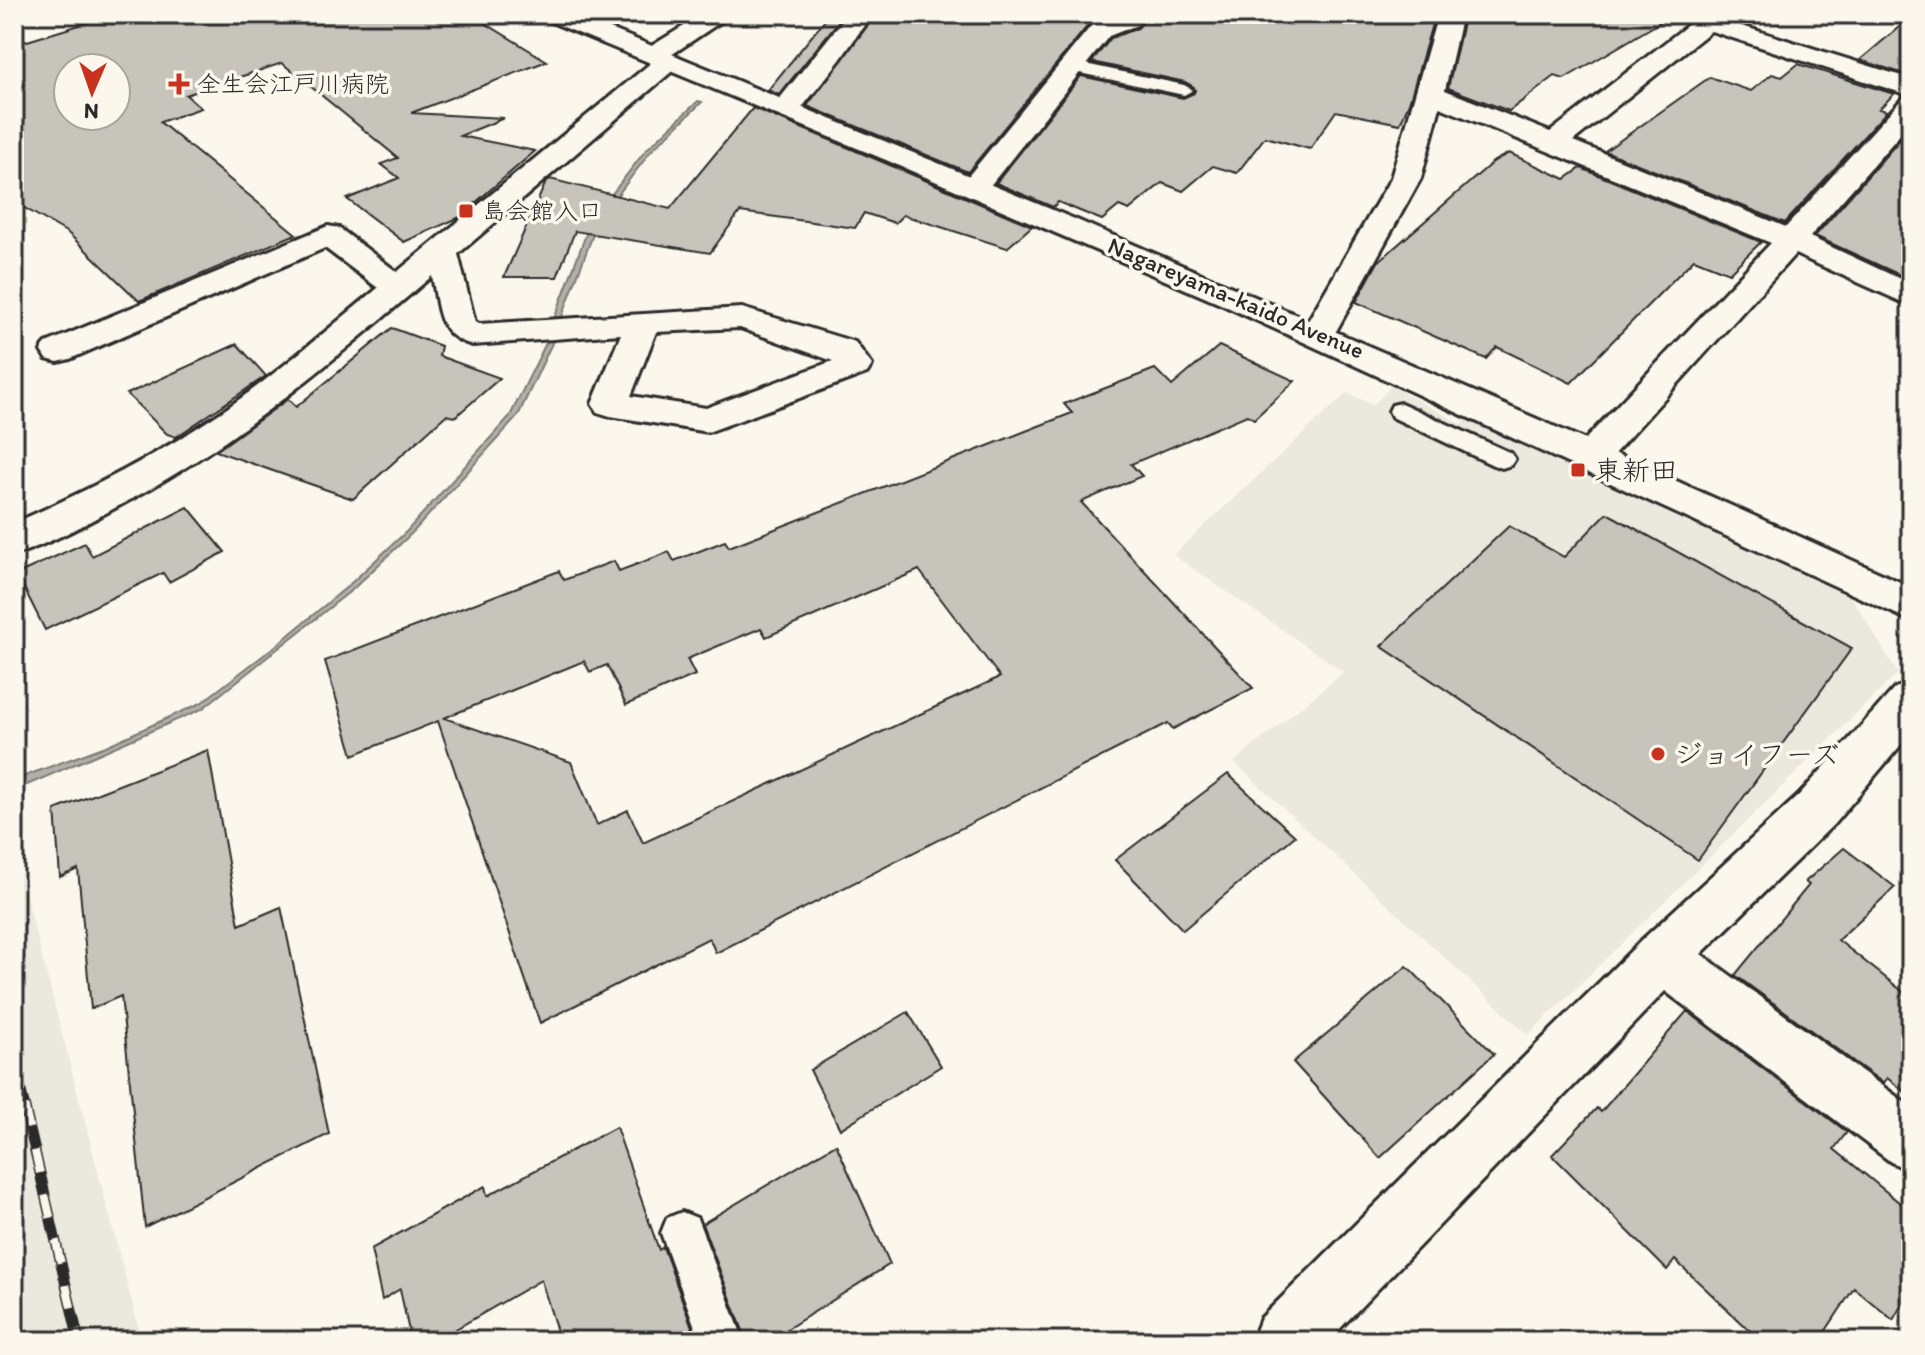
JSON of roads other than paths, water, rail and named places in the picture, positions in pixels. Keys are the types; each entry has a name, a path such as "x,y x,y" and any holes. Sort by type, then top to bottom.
{"street":[{"name":"Nagareyama-kaido Avenue","path":"553,14 975,186 1318,333 1911,605"},
{"path":"14,540 115,494 223,430 276,390 661,58 710,21 708,14"},
{"path":"786,109 860,14"},
{"path":"975,186 1100,31 1135,14"},
{"path":"1318,333 1406,178 1450,14"},
{"path":"1552,144 1707,22 1911,88"},
{"path":"1431,94 1791,240 1911,296"},
{"path":"1591,456 1911,105"},
{"path":"58,351 328,235 396,286"},
{"path":"441,249 460,327 473,335 643,322 742,318 843,350 855,365 708,420 610,404 643,322"},
{"path":"1284,1341 1662,957 1816,810 1911,701"},
{"path":"1662,957 1911,1142"}],"lane":[{"path":"1071,66 1184,90"},
{"path":"1401,411 1502,459"},
{"path":"682,1233 722,1341"}],"railway":[{"path":"14,1061 79,1341"}],"place":[{"name":"全生会江戸川病院","path":"179,84"},
{"name":"島会館入口","path":"466,211"},
{"name":"東新田","path":"1578,470"},
{"name":"ジョイフーズ","path":"1658,754"}]}
